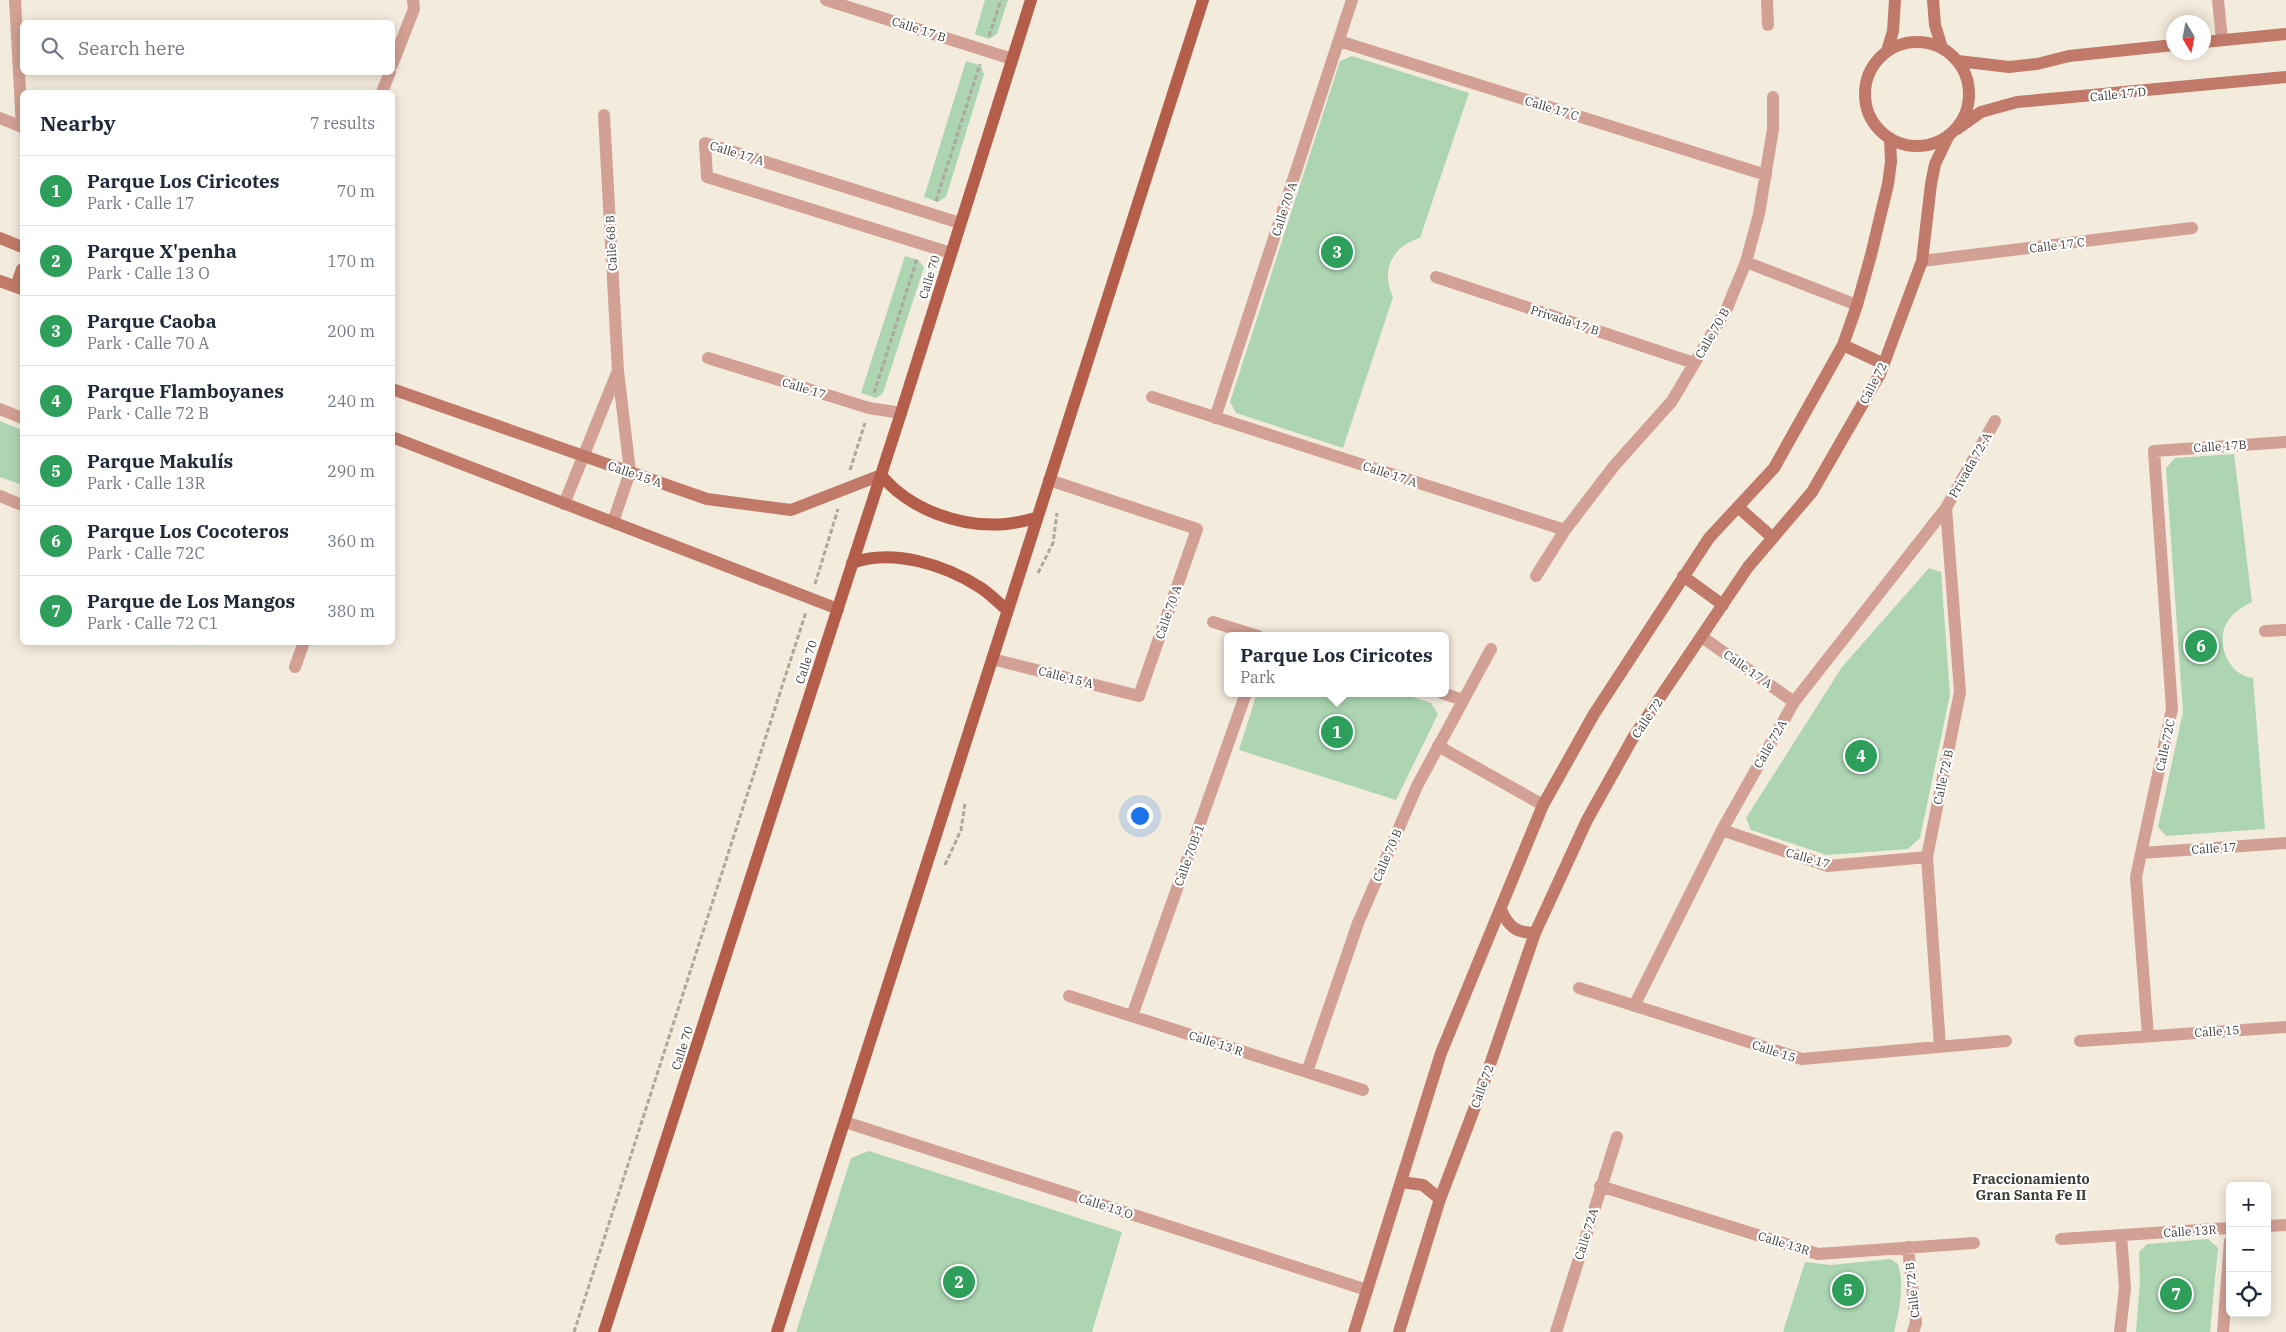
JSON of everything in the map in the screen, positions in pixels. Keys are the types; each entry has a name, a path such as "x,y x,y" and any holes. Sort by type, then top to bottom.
{"main road":[{"name":"Calle 70","path":"604,1332 901,413 1031,0"},
{"path":"777,1332 1203,0"},
{"path":"1887,51 1893,31 1895,0"},
{"path":"1933,0 1935,24 1942,48"},
{"path":"2211,41 2286,34"},
{"path":"1913,42 1928,43 1942,48 1958,61 1968,83 1970,95 1964,118 1952,133 1937,142 1913,146 1890,138 1879,130 1867,108 1865,95 1870,71 1887,51 1899,45 1913,42"},
{"path":"1958,61 2009,67 2037,64 2069,56 2166,47"},
{"name":"Calle 17 D","path":"1952,133 1981,112 2017,102 2286,77"},
{"name":"Calle 72","path":"1399,1332 1440,1199 1481,1091 1535,933 1587,820 1630,744 1748,567 1812,492 1880,374 1922,261 1930,184 1935,164 1952,133"},
{"path":"1354,1332 1442,1053 1543,805 1594,714 1709,538 1774,468 1843,345 1857,305 1888,184 1891,162 1890,138"},
{"path":"0,238 20,246"},
{"path":"0,281 19,288"},
{"path":"1843,345 1884,364"},
{"name":"Calle 15 A","path":"395,390 708,499 791,510 881,474"},
{"path":"395,438 838,609"},
{"path":"881,474 892,488 915,504 944,516 972,523 1006,524 1037,518"},
{"path":"1738,507 1773,538"},
{"path":"852,563 867,558 892,557 926,563 957,574 982,589 1007,610"},
{"path":"1684,576 1723,605"},
{"path":"1501,910 1506,922 1513,930 1523,933 1535,933"},
{"path":"1401,1182 1423,1185 1440,1199"}],"street":[{"path":"15,0 20,44"},
{"path":"395,57 414,10 413,0"},
{"name":"Calle 17 B","path":"826,0 1012,59"},
{"name":"Calle 70 A","path":"1215,418 1352,0"},
{"path":"1767,0 1768,25"},
{"path":"2218,0 2222,40"},
{"path":"395,28 407,27"},
{"name":"Calle 17 C","path":"1339,40 1766,175"},
{"path":"21,75 21,90"},
{"path":"383,90 389,75"},
{"name":"Calle 70 B","path":"1536,576 1565,530 1614,466 1672,401 1727,308 1746,262 1759,214 1773,129 1773,97"},
{"name":"Calle 68 B","path":"604,115 618,371 630,472 613,522"},
{"path":"0,118 20,126"},
{"name":"Calle 17 A","path":"951,253 707,177 705,143 960,224"},
{"name":"Calle 17 C","path":"1922,261 2192,228"},
{"path":"1746,262 1857,305"},
{"name":"Privada 17 B","path":"1436,278 1694,363"},
{"name":"Calle 17","path":"708,358 870,408 901,413"},
{"name":"Calle 68 B","path":"564,504 582,455 618,371"},
{"name":"Calle 17 A","path":"1152,397 1565,530"},
{"path":"0,409 20,417"},
{"name":"Privada 72-A","path":"1946,508 1995,421"},
{"name":"Calle 17B","path":"2154,451 2286,442"},
{"name":"Calle 72C","path":"2148,1036 2136,877 2172,709 2154,451"},
{"name":"Calle 70 A","path":"1050,480 1197,529 1139,696"},
{"path":"0,496 20,504"},
{"name":"Calle 72A","path":"1634,1006 1722,830 1794,702 1946,508"},
{"name":"Calle 72 B","path":"1940,1047 1927,857 1960,692 1946,508"},
{"path":"1213,622 1245,632"},
{"path":"2264,631 2286,630"},
{"name":"Calle 17 A","path":"1702,637 1794,702"},
{"path":"295,667 303,645"},
{"name":"Calle 70 B","path":"1307,1072 1358,922 1417,786 1491,649"},
{"name":"Calle 15 A","path":"992,659 1139,696"},
{"path":"1449,695 1463,700"},
{"name":"Calle 70B-1","path":"1132,1016 1245,697"},
{"path":"1438,746 1543,805"},
{"name":"Calle 17","path":"1722,830 1828,866 1927,857"},
{"name":"Calle 17","path":"2141,853 2286,843"},
{"name":"Calle 15","path":"1579,988 1802,1059 2006,1041"},
{"name":"Calle 13 R","path":"1069,996 1363,1090"},
{"name":"Calle 15","path":"2080,1041 2286,1027"},
{"name":"Calle 13 O","path":"844,1122 1367,1290"},
{"name":"Calle 72A","path":"1556,1332 1600,1186 1617,1137"},
{"name":"Calle 13R","path":"1600,1186 1818,1254 1974,1242"},
{"path":"2271,1226 2286,1225"},
{"name":"Calle 13R","path":"2060,1239 2226,1228"},
{"path":"2120,1332 2125,1288 2121,1235"},
{"name":"Calle 72 B","path":"1908,1247 1916,1322 1913,1332"},
{"path":"2223,1332 2228,1272"}],"path":[{"path":"932,214 1001,0"},
{"path":"574,1332 811,599 922,244"}],"green space":[{"path":"985,0 1008,0 997,34 989,39 975,34"},
{"path":"1352,56 1469,93 1420,238 1411,241 1403,247 1392,260 1388,278 1393,297 1343,448 1236,413 1230,402 1340,61"},
{"path":"966,61 981,66 984,74 946,197 938,202 924,197"},
{"path":"905,256 918,260 924,267 883,393 876,398 861,393"},
{"path":"0,421 20,429 20,484 0,477"},
{"path":"2234,454 2252,602 2237,611 2228,620 2223,632 2223,641 2227,658 2231,665 2237,672 2253,678 2265,829 2166,836 2158,827 2183,712 2166,468 2175,458"},
{"path":"1929,568 1941,572 1950,695 1920,838 1908,849 1827,855 1751,830 1746,818 1842,667"},
{"path":"1256,697 1412,697 1431,703 1438,714 1396,800 1239,750"},
{"path":"869,1151 1122,1232 1092,1332 796,1332 851,1158"},
{"path":"2208,1239 2218,1248 2210,1332 2136,1332 2140,1281 2139,1252 2147,1244"},
{"path":"1890,1259 1898,1264 1901,1281 1899,1307 1894,1332 1783,1332 1805,1262 1831,1265"}],"place":[{"name":"Parque Caoba","path":"1337,252"},
{"name":"Parque Los Cocoteros","path":"2201,646"},
{"name":"Parque Los Ciricotes","path":"1337,732"},
{"name":"Parque Flamboyanes","path":"1861,756"},
{"name":"Parque X'penha","path":"959,1282"},
{"name":"Parque Makulís","path":"1848,1290"},
{"name":"Parque de Los Mangos","path":"2176,1294"}],"district":[{"name":"Fraccionamiento Gran Santa Fe II","path":"2031,1188"}]}
